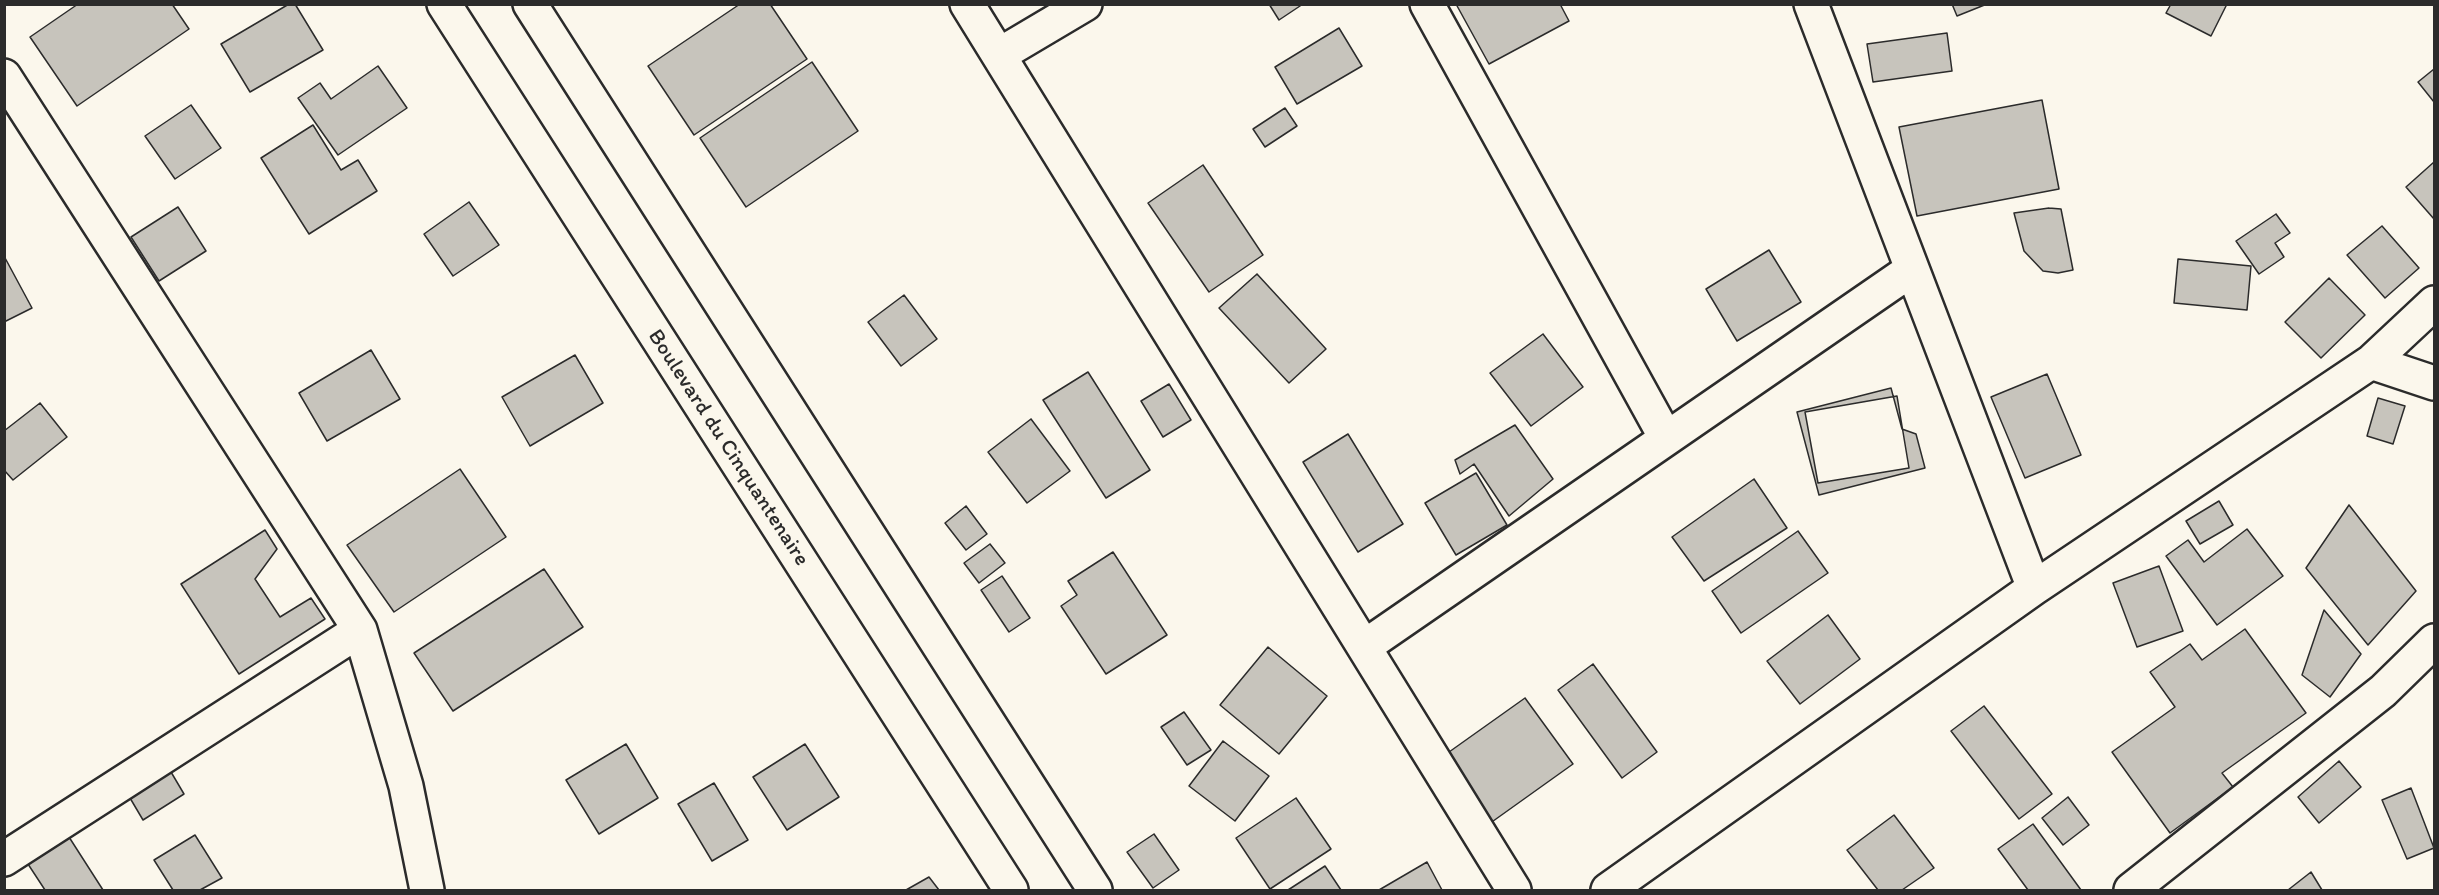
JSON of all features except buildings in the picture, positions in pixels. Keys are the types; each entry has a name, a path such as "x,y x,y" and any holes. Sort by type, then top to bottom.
{"street":[{"name":"Boulevard du Cinquantenaire","path":"444,4 1011,891"},
{"path":"530,4 1095,891"},
{"path":"967,4 1514,891"},
{"path":"999,55 1085,4"},
{"path":"1427,4 1666,438"},
{"path":"1811,4 2034,588"},
{"path":"4,76 360,630 406,786 427,891"},
{"path":"1364,647 1911,270"},
{"path":"1608,891 2034,588 2371,362 2434,303"},
{"path":"2371,362 2434,383"},
{"path":"4,859 360,630"},
{"path":"2131,891 2383,690 2434,641"}]}
